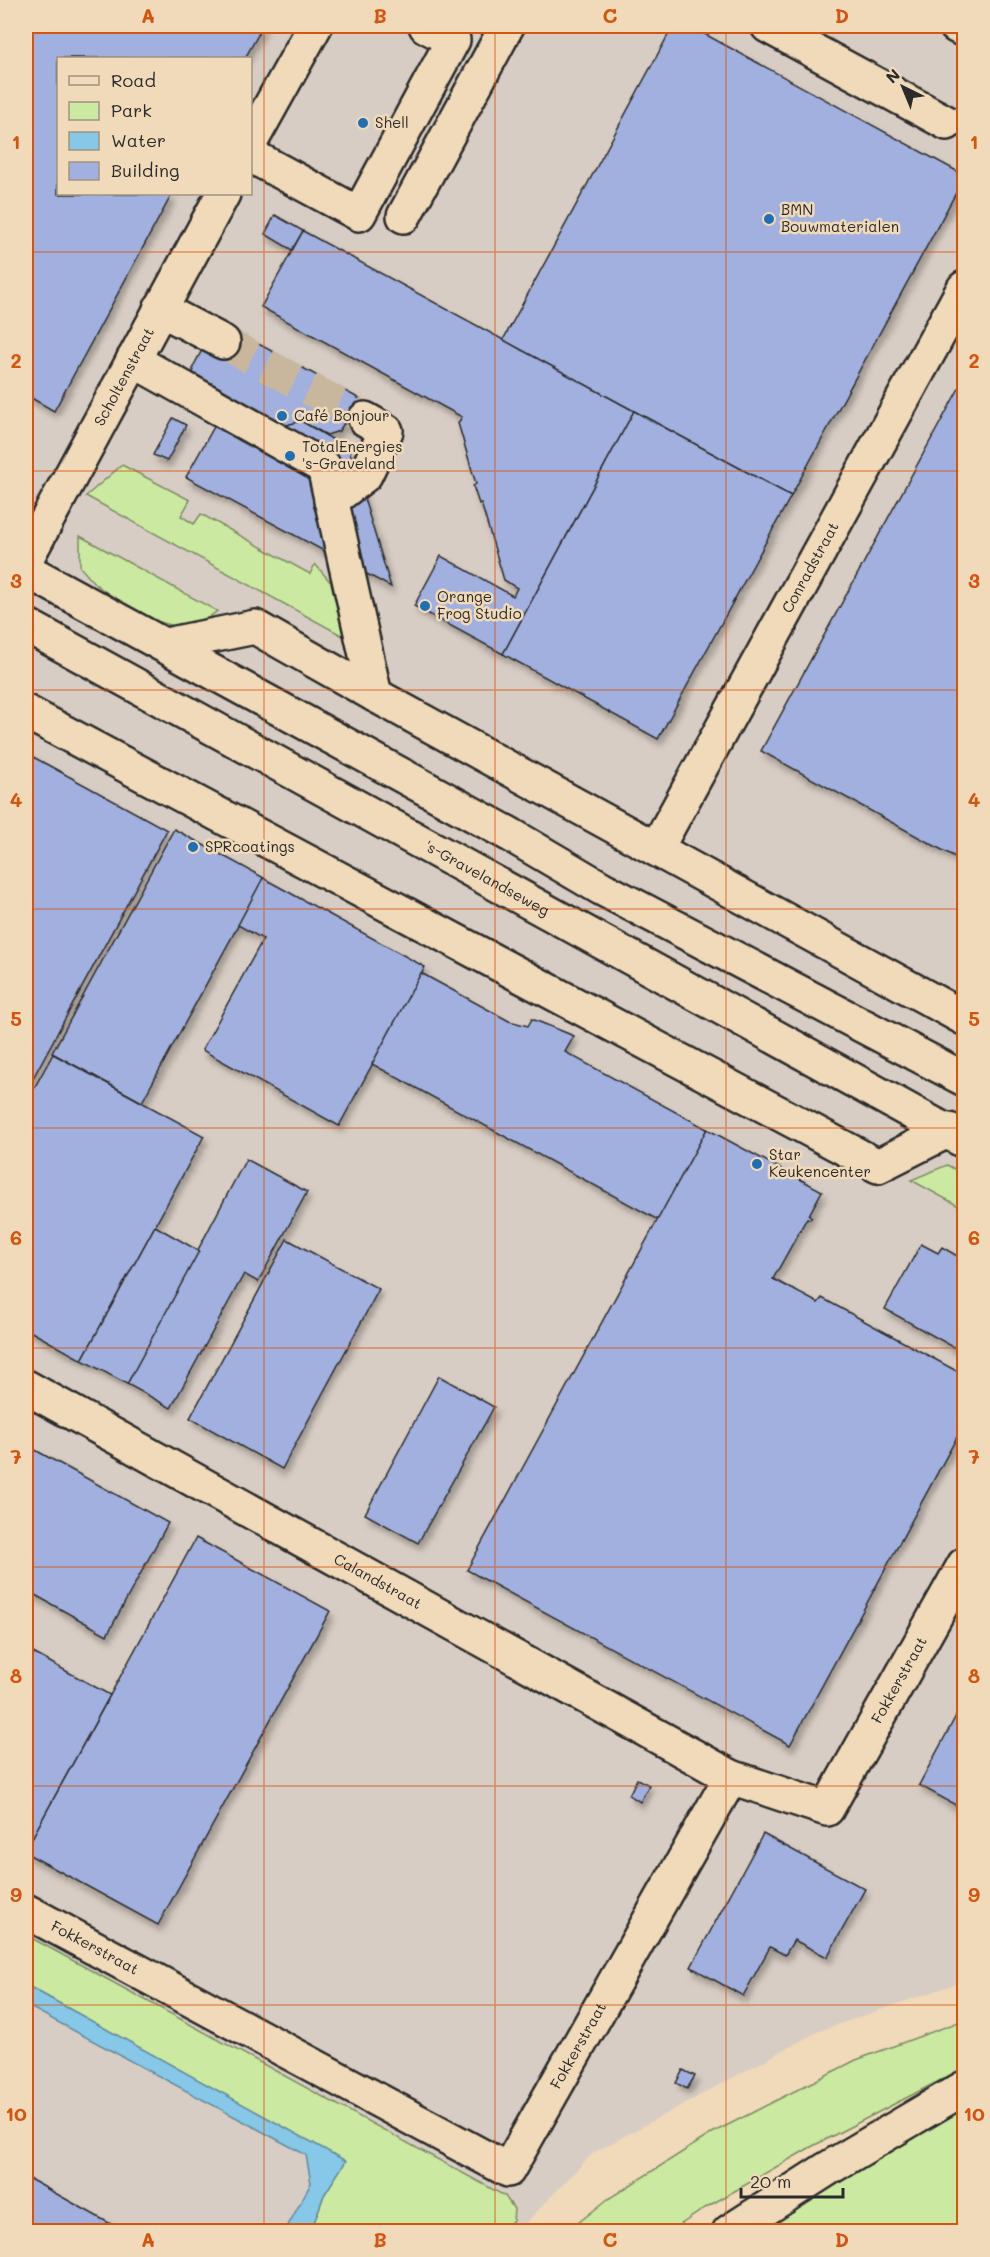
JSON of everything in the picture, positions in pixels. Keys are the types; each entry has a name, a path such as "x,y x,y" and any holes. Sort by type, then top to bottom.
{"main road":[{"path":"252,139 315,26"},
{"path":"252,156 359,214 453,40 426,26"},
{"path":"404,216 507,26"},
{"path":"768,26 947,123"},
{"path":"956,26 964,30"},
{"name":"Scholtenstraat","path":"26,559 37,509 133,360 222,195"},
{"name":"Conradstraat","path":"656,849 964,288"},
{"path":"160,309 223,342"},
{"path":"133,360 324,467 375,695"},
{"path":"331,501 365,475 386,431 365,420"},
{"path":"26,570 511,835 601,888 964,1079"},
{"name":"'s-Gravelandseweg","path":"26,625 957,1136"},
{"path":"166,645 255,627 964,1018"},
{"name":"'s-Gravelandseweg","path":"26,712 879,1166 957,1136"},
{"name":"Calandstraat","path":"26,1387 731,1777"},
{"name":"Fokkerstraat","path":"26,1911 508,2170 731,1777 826,1809 964,1565"},
{"path":"729,2232 827,2169 964,2088"}],"shaded area":[{"path":"26,26 964,26 964,1981 819,2031 593,2153 518,2231 26,2232"}],"green space":[{"path":"122,465 190,500 181,516 194,524 201,514 310,574 315,564 333,585 348,627 343,636 86,496"},
{"path":"80,536 217,611 204,621 185,629 138,616 94,583 80,567"},
{"path":"947,1165 964,1174 964,1209 911,1180"},
{"path":"26,1935 505,2196 514,2209 513,2221 503,2231 311,2231 324,2195 345,2161 26,1985"},
{"path":"964,2020 964,2068 811,2147 705,2208 671,2231 568,2231 608,2199 714,2132 856,2060"},
{"path":"964,2109 964,2231 758,2232 938,2123"}],"water":[{"path":"26,1985 346,2161 324,2195 311,2231 285,2231 311,2183 306,2155 26,2005"}],"building":[{"path":"26,26 263,26 246,57 57,57 57,195 171,195 54,411 26,395"},
{"path":"673,26 690,26 964,175 791,496 503,340"},
{"path":"275,215 303,231 292,250 265,234"},
{"path":"303,231 634,411 503,654 414,606 441,556 513,596 517,588 504,580 481,503 479,504 473,486 476,484 458,423 462,417 261,307"},
{"path":"231,329 373,406 359,431 344,423 339,431 327,435 301,421 280,427 229,400 227,392 193,373 193,367 202,350"},
{"path":"964,379 964,862 761,751"},
{"path":"229,400 280,427 301,421 349,449 391,587 186,477"},
{"path":"634,411 791,496 658,739 503,654"},
{"path":"173,418 186,425 167,461 153,455"},
{"path":"26,753 167,830 26,1091"},
{"path":"174,829 264,878 142,1102 52,1053"},
{"path":"263,878 425,967 339,1126 202,1050 263,939 238,925"},
{"path":"421,973 509,1021 528,1026 532,1019 574,1036 565,1052 707,1129 658,1220 372,1064"},
{"path":"53,1054 204,1136 82,1360 26,1329 26,1103"},
{"path":"707,1129 822,1191 809,1215 812,1217 807,1218 773,1279 818,1303 822,1298 964,1375 964,1424 790,1745 467,1570"},
{"path":"246,1159 307,1192 258,1282 244,1274 171,1408 127,1384"},
{"path":"155,1226 199,1251 127,1384 82,1360"},
{"path":"287,1239 379,1289 282,1469 190,1418"},
{"path":"921,1244 938,1253 942,1247 964,1260 964,1353 885,1309"},
{"path":"439,1376 494,1407 418,1543 365,1514"},
{"path":"26,1445 168,1523 107,1635 26,1590"},
{"path":"196,1538 330,1611 158,1925 26,1853 26,1849"},
{"path":"26,1649 110,1695 26,1849"},
{"path":"964,1701 964,1804 959,1807 919,1785"},
{"path":"637,1779 649,1785 640,1802 629,1795"},
{"path":"763,1834 865,1889 827,1957 794,1940 785,1955 770,1947 743,1996 691,1967"},
{"path":"683,2070 695,2076 687,2089 676,2083"},
{"path":"26,2177 109,2223 125,2232 26,2232"}],"tunnel":[{"path":"223,342 365,419"}],"place":[{"name":"Shell","path":"363,123"},
{"name":"BMN Bouwmaterialen","path":"769,219"},
{"name":"Café Bonjour","path":"282,416"},
{"name":"TotalEnergies 's-Graveland","path":"290,456"},
{"name":"Orange Frog Studio","path":"425,606"},
{"name":"SPRcoatings","path":"193,847"},
{"name":"Star Keukencenter","path":"757,1164"}]}
